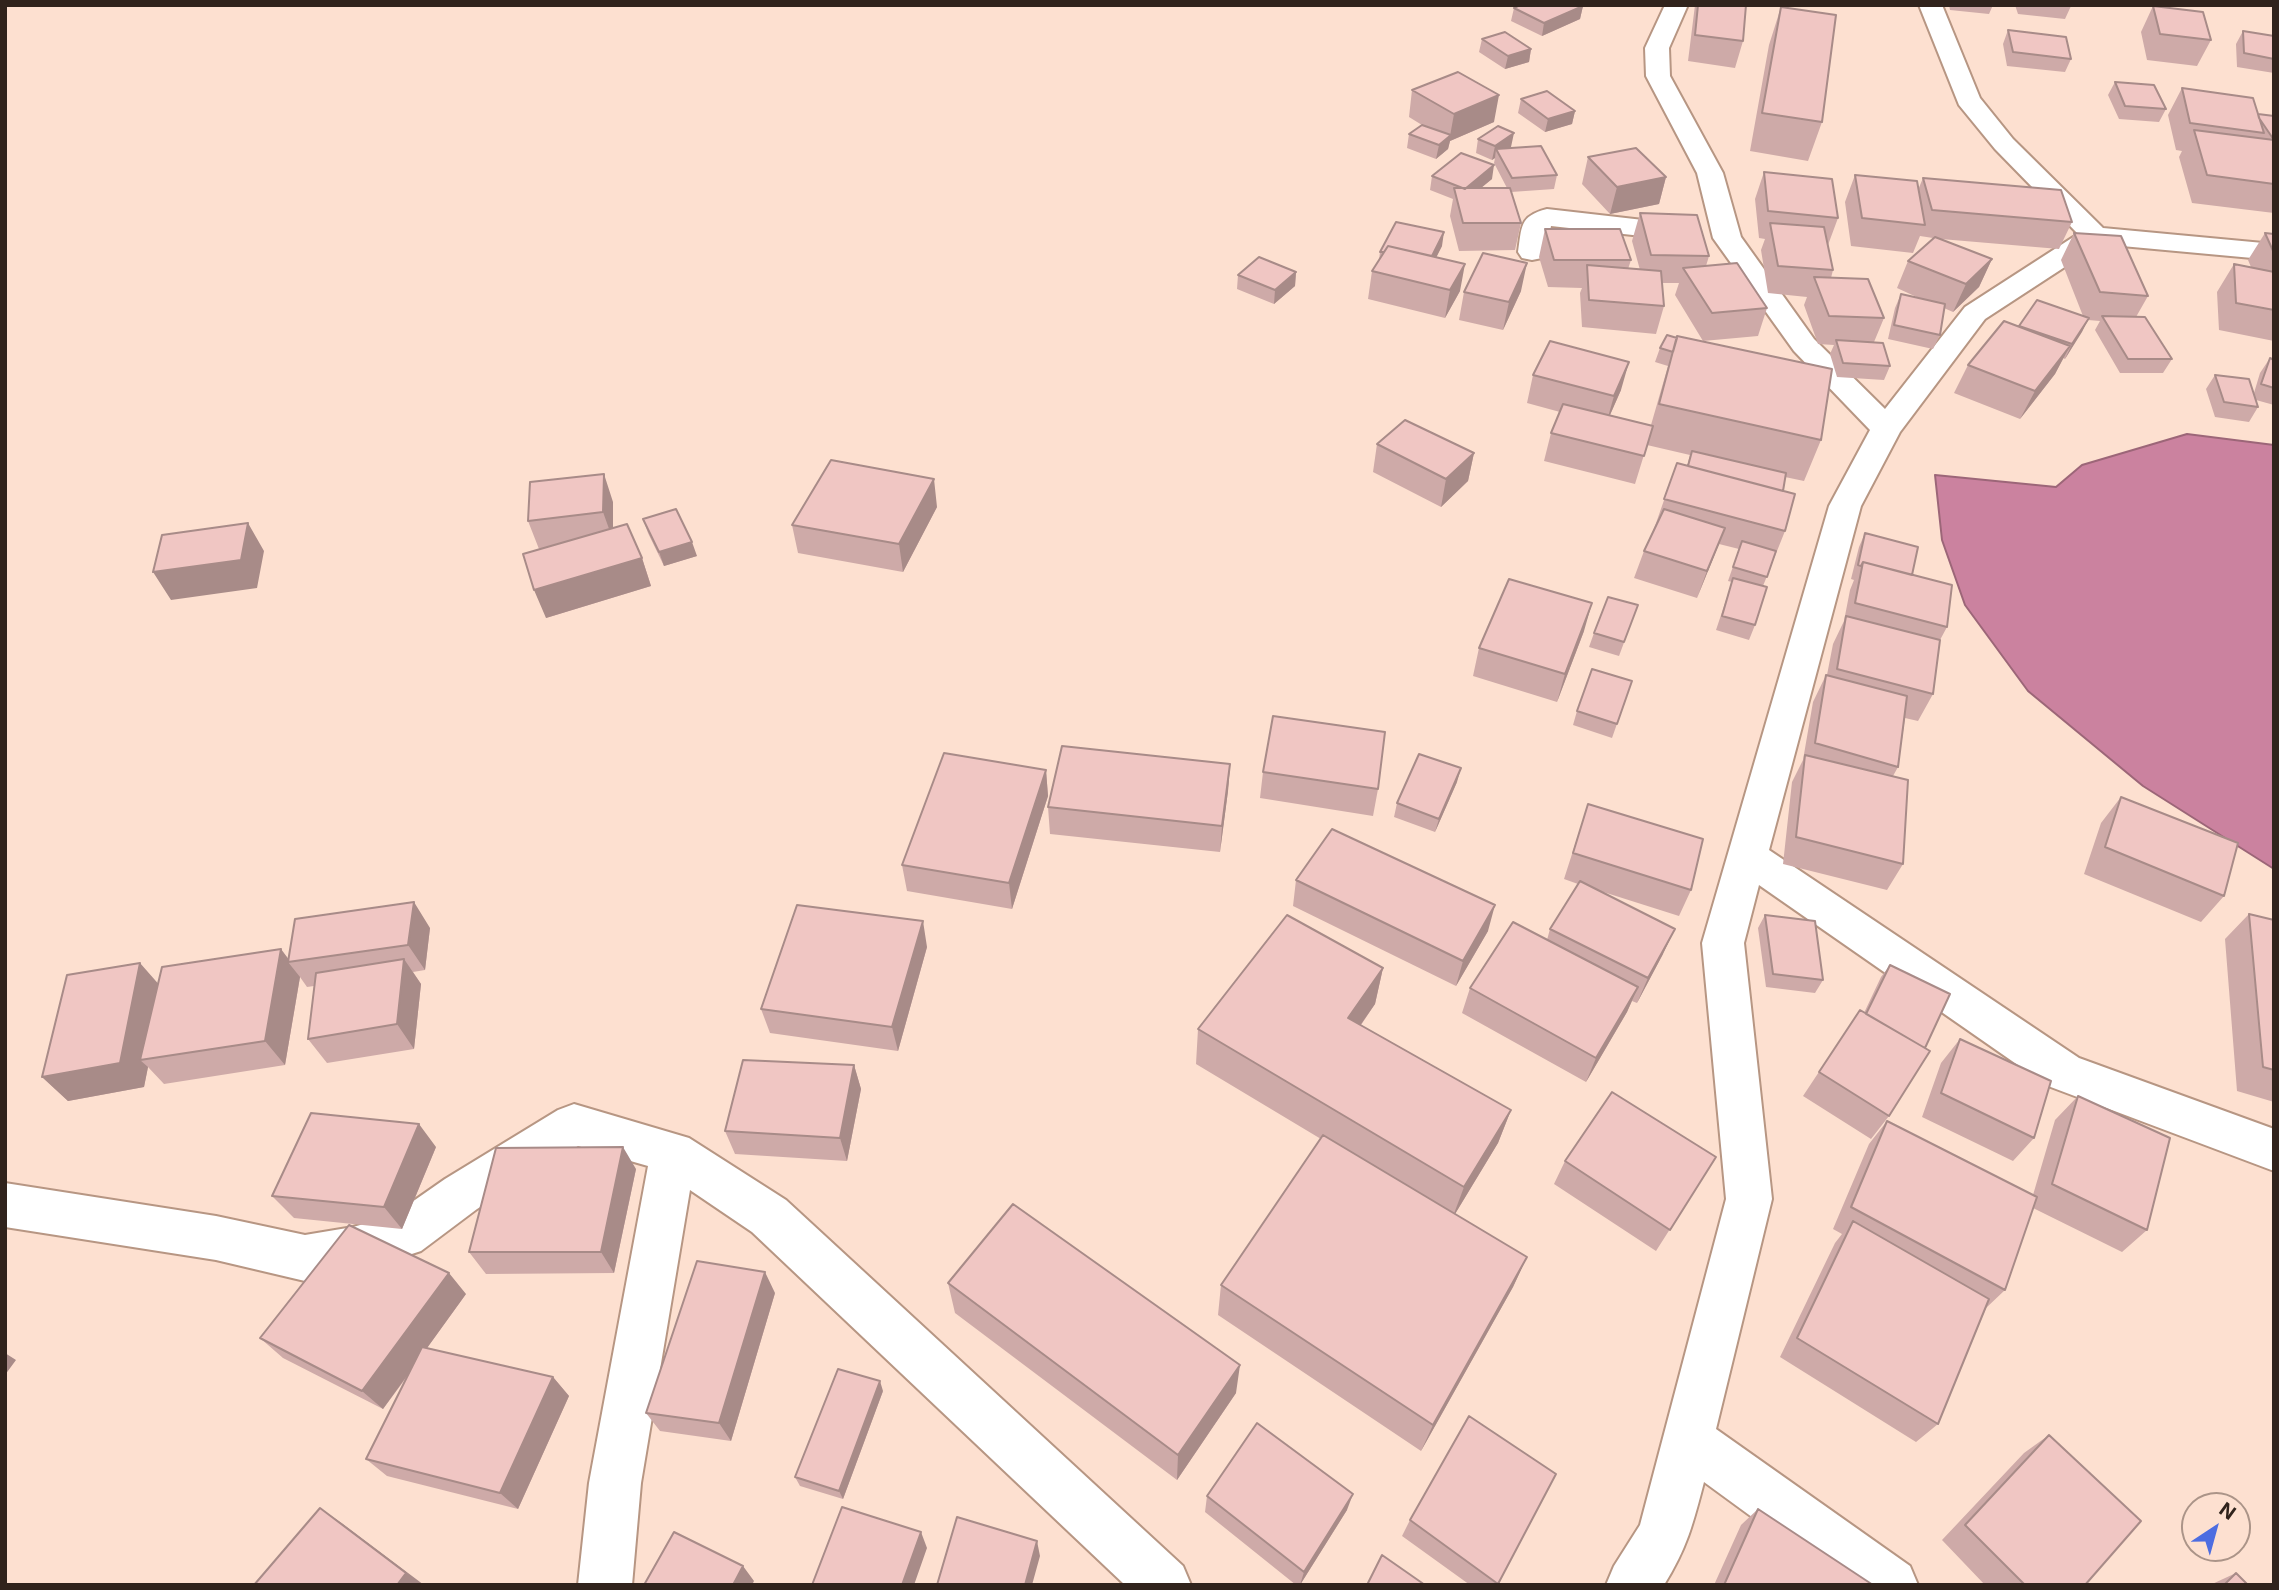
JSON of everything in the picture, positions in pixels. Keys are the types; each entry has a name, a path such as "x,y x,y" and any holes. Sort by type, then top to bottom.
{"street":[{"path":"1930,5 1968,100 2004,145 2095,235"},
{"path":"1675,7 1657,48 1658,76 1710,173 1727,238 1804,345 1886,429"},
{"path":"1532,252 1535,223 1548,218 1727,238"},
{"path":"1633,1585 1664,1536 1749,1199 1723,943 1846,506 1886,429 1975,313 2095,235 2274,252"},
{"path":"1746,855 2064,1072 2274,1150"},
{"path":"5,1205 216,1238 305,1258 353,1250 404,1235 461,1194 574,1124 673,1153 769,1216 1164,1585"},
{"path":"605,1585 615,1483 673,1153"},
{"path":"1688,1440 1891,1585"}],"shaded area":[{"path":"2187,434 2274,445 2274,869 2143,786 2028,691 1965,605 1942,540 1935,475 2056,487 2082,465"}],"building":[{"path":"1520,5 1583,6 1544,23 1514,8"},
{"path":"1698,5 1746,5 1743,41 1695,35"},
{"path":"2153,6 2203,12 2211,40 2160,34"},
{"path":"1781,7 1836,15 1822,122 1762,113"},
{"path":"2008,30 2066,37 2071,59 2013,52"},
{"path":"2243,31 2274,36 2274,59 2244,53"},
{"path":"1505,32 1531,49 1508,56 1482,39"},
{"path":"1458,72 1499,95 1454,114 1412,90"},
{"path":"2115,82 2154,85 2166,109 2125,106"},
{"path":"2182,88 2253,98 2264,133 2190,123"},
{"path":"1547,91 1575,111 1548,119 1521,99"},
{"path":"2258,114 2274,116 2274,140 2259,118"},
{"path":"1422,125 1451,135 1439,145 1409,134"},
{"path":"1498,126 1514,133 1495,146 1478,139"},
{"path":"2194,130 2274,140 2274,184 2207,175"},
{"path":"1541,146 1557,175 1512,178 1496,149"},
{"path":"1636,148 1666,177 1617,187 1588,157"},
{"path":"1461,153 1494,165 1465,189 1432,176"},
{"path":"1764,172 1832,179 1838,218 1768,211"},
{"path":"1855,175 1917,181 1925,225 1862,218"},
{"path":"1923,178 2061,190 2072,222 1932,210"},
{"path":"1454,188 1510,188 1521,223 1463,223"},
{"path":"1640,213 1697,215 1709,256 1651,255"},
{"path":"1396,222 1444,232 1432,256 1388,246 1384,252 1380,252"},
{"path":"1770,223 1824,227 1833,270 1778,266"},
{"path":"1545,229 1620,229 1631,260 1554,260"},
{"path":"2074,233 2121,236 2148,296 2100,292"},
{"path":"2265,233 2274,234 2274,253"},
{"path":"1935,237 1992,259 1966,284 1908,261"},
{"path":"1388,246 1465,264 1450,290 1372,271"},
{"path":"1483,253 1527,263 1509,302 1464,292"},
{"path":"1259,257 1296,272 1275,290 1238,275"},
{"path":"1737,263 1767,308 1712,313 1683,268"},
{"path":"2234,264 2274,272 2274,310 2236,303"},
{"path":"1587,265 1661,271 1664,306 1589,300"},
{"path":"1814,277 1868,279 1884,318 1829,316"},
{"path":"1901,294 1945,304 1940,335 1894,325"},
{"path":"2037,300 2089,318 2072,344 2019,326"},
{"path":"2102,316 2145,317 2172,359 2128,359"},
{"path":"2004,321 2070,346 2035,391 1968,365"},
{"path":"1667,335 1677,338 1673,352 1660,348"},
{"path":"1677,336 1832,369 1821,440 1659,404"},
{"path":"1836,340 1883,343 1890,366 1843,363"},
{"path":"1550,341 1629,362 1614,396 1533,375"},
{"path":"2270,358 2274,360 2274,388 2261,384"},
{"path":"2215,375 2249,379 2258,407 2224,402"},
{"path":"1563,404 1653,426 1644,456 1551,433"},
{"path":"1405,420 1474,453 1446,479 1377,444"},
{"path":"1692,451 1786,473 1783,491 1688,466"},
{"path":"831,460 934,479 899,544 792,525"},
{"path":"1677,463 1795,494 1785,531 1664,499"},
{"path":"604,474 603,512 528,521 530,482"},
{"path":"676,509 692,542 659,552 643,519"},
{"path":"1664,509 1725,528 1707,571 1644,551"},
{"path":"248,523 241,560 153,572 162,535"},
{"path":"627,524 642,558 534,590 523,554"},
{"path":"1865,533 1918,547 1912,575 1863,562 1861,566 1858,565"},
{"path":"1742,541 1776,551 1767,577 1733,567"},
{"path":"1863,562 1952,585 1947,627 1855,603"},
{"path":"1733,578 1767,587 1755,625 1722,616"},
{"path":"1509,579 1592,603 1565,674 1479,648"},
{"path":"1608,597 1638,605 1624,642 1594,633"},
{"path":"1846,616 1940,640 1933,694 1837,669"},
{"path":"1592,669 1632,681 1617,724 1577,711"},
{"path":"1826,675 1907,696 1898,767 1815,743"},
{"path":"1273,716 1385,732 1378,789 1263,772"},
{"path":"1062,746 1230,764 1222,826 1048,807"},
{"path":"944,753 1046,770 1009,883 902,865"},
{"path":"1419,754 1461,768 1439,819 1397,803"},
{"path":"1805,755 1908,780 1903,864 1796,837"},
{"path":"2121,797 2238,843 2224,896 2105,847"},
{"path":"1588,804 1703,839 1691,890 1573,853"},
{"path":"1332,829 1495,905 1463,961 1296,880"},
{"path":"1580,881 1675,929 1648,978 1550,929"},
{"path":"414,902 408,945 288,962 295,919"},
{"path":"797,905 923,921 892,1027 761,1009"},
{"path":"2249,914 2274,920 2274,1070 2263,1067"},
{"path":"1287,915 1383,968 1348,1018 1511,1110 1464,1187 1198,1029"},
{"path":"1765,915 1815,921 1823,980 1773,974"},
{"path":"1513,922 1638,987 1596,1058 1470,988"},
{"path":"281,949 265,1041 140,1060 162,967"},
{"path":"404,959 397,1024 308,1039 316,973"},
{"path":"140,963 120,1063 42,1077 67,975"},
{"path":"1890,965 1950,994 1925,1048 1866,1014"},
{"path":"1860,1010 1930,1051 1889,1116 1819,1072"},
{"path":"1960,1039 2051,1081 2034,1138 1941,1093"},
{"path":"743,1060 854,1065 840,1138 725,1131"},
{"path":"1612,1092 1716,1157 1670,1230 1565,1161"},
{"path":"2078,1096 2170,1138 2147,1230 2052,1184"},
{"path":"311,1113 419,1124 384,1207 272,1196"},
{"path":"1887,1121 2037,1197 2005,1290 1851,1207"},
{"path":"1323,1135 1527,1257 1433,1425 1221,1285"},
{"path":"623,1147 601,1252 469,1252 496,1148"},
{"path":"1013,1204 1240,1365 1178,1455 948,1283"},
{"path":"1853,1221 1989,1299 1938,1424 1797,1338"},
{"path":"349,1225 449,1273 362,1391 260,1338"},
{"path":"697,1261 765,1272 719,1423 646,1413"},
{"path":"422,1347 553,1377 500,1493 366,1459"},
{"path":"838,1369 880,1381 839,1491 795,1477"},
{"path":"1469,1416 1556,1474 1498,1584 1410,1520"},
{"path":"1257,1423 1353,1494 1304,1572 1207,1496"},
{"path":"2049,1435 2141,1521 2085,1585 2025,1585 1965,1525"},
{"path":"842,1507 921,1532 902,1585 812,1585"},
{"path":"320,1508 406,1573 397,1585 254,1585"},
{"path":"1758,1509 1873,1585 1724,1585"},
{"path":"957,1517 1037,1541 1025,1585 937,1585"},
{"path":"674,1532 743,1566 733,1585 644,1585"},
{"path":"1382,1555 1425,1585 1367,1585"},
{"path":"2236,1573 2248,1585 2224,1585"}]}
